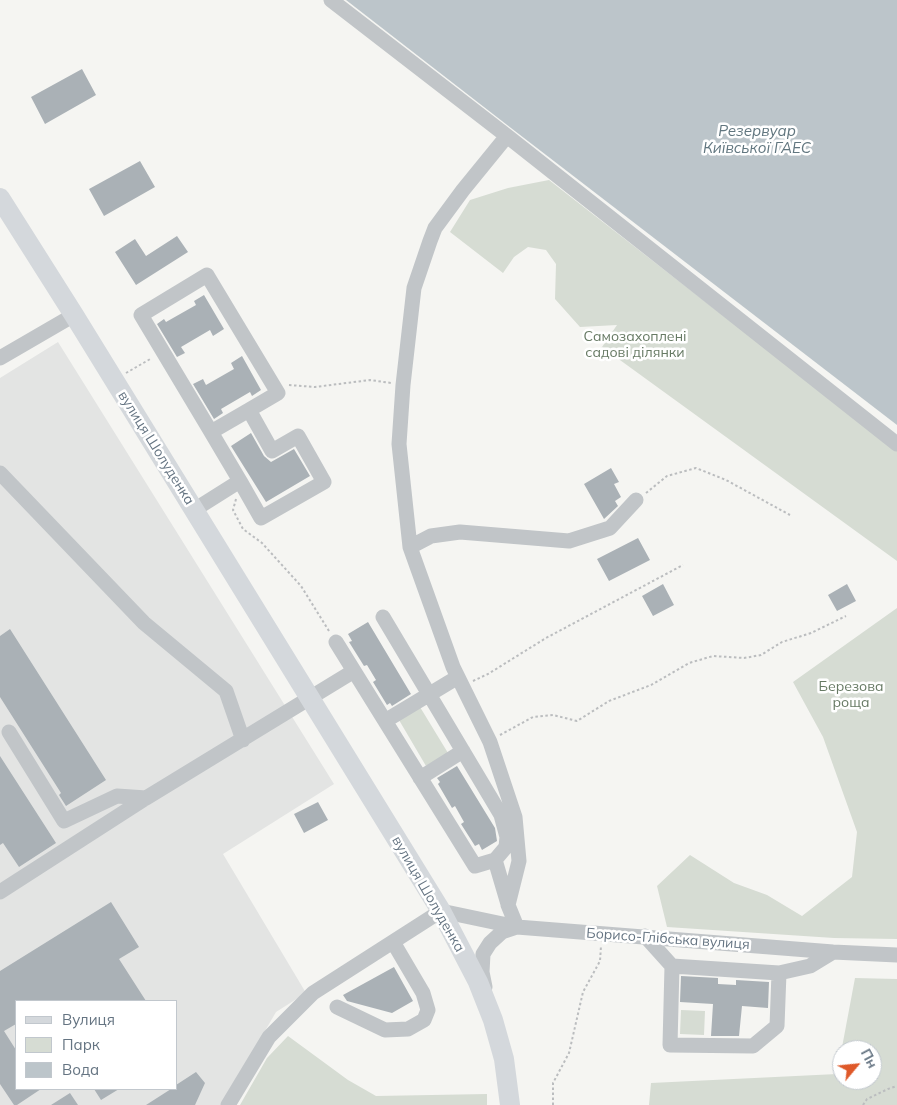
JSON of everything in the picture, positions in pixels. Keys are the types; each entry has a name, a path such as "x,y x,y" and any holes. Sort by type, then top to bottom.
{"main road":[{"name":"вулиця Шолуденка","path":"0,198 441,911 478,982 494,1020 504,1059 510,1105"}],"street":[{"path":"331,0 507,136 897,444"},
{"path":"507,136 435,228 414,288 403,385 399,444 410,547 460,682 490,742 515,817 519,861 508,905"},
{"path":"211,432 278,392 207,275 141,315 261,518 324,482 298,436 272,451 249,410"},
{"path":"0,358 74,315"},
{"path":"0,473 144,623 226,691 243,740"},
{"path":"194,510 240,481"},
{"path":"410,547 431,536 460,532 569,541 610,528 636,500"},
{"path":"336,642 475,866 495,860 506,847 507,837 500,815 383,617"},
{"path":"0,892 146,798 354,671"},
{"path":"385,721 429,694 460,682"},
{"path":"9,732 64,822 117,796 146,798"},
{"path":"420,778 463,752"},
{"path":"494,1020 482,972 483,954 490,943 502,932 517,927 508,905 495,860"},
{"path":"228,1105 269,1037 313,993 441,911"},
{"name":"Борисо-Глібська вулиця","path":"441,911 517,927 833,952 897,955"},
{"path":"645,936 672,966 670,1045 752,1046 777,1026 779,973"},
{"path":"337,1008 385,1030 408,1029 424,1020 428,1010 423,993 393,942"},
{"path":"672,966 779,973 810,966 833,952"}],"path":[{"path":"114,380 163,351"},
{"path":"273,384 315,387 370,380 403,385"},
{"path":"636,500 667,476 696,468 726,480 790,515"},
{"path":"240,481 232,510 243,528 262,543 301,586 336,642"},
{"path":"460,682 488,674 546,638 683,565"},
{"path":"490,742 533,717 553,715 577,721 609,701 651,686 689,662 713,656 744,658 761,655 782,642 811,633 846,616"},
{"path":"553,1105 553,1083 569,1052 583,992 600,961 601,934"},
{"path":"863,1105 867,1099 888,1088 897,1086"}],"shaded area":[{"path":"58,342 334,784 223,854 306,993 276,1012 222,1105 0,1105 0,378"}],"green space":[{"name":"Самозахоплені садові ділянки","path":"549,180 897,451 897,561 602,347 617,325 580,327 555,299 556,264 546,250 528,247 514,257 503,273 450,232 470,200 508,188"},
{"name":"Березова роща","path":"897,608 897,939 834,938 667,927 657,886 690,855 734,883 767,895 802,916 852,877 857,832 823,737 793,682"},
{"path":"420,707 448,753 426,766 399,720"},
{"path":"855,978 897,979 897,1105 649,1105 651,1083 832,1074 832,1090 882,1090 882,1040 843,1040"},
{"path":"681,1010 705,1011 704,1035 680,1034"},
{"path":"288,1036 348,1080 376,1096 487,1094 487,1105 240,1105 267,1058"}],"water":[{"name":"Резервуар Київської ГАЕС","path":"346,0 897,0 897,425 511,128"}],"building":[{"path":"82,69 96,95 45,124 31,97"},
{"path":"140,161 155,187 104,216 89,189"},
{"path":"177,236 188,252 136,285 115,252 135,239 146,256"},
{"path":"204,295 224,329 213,336 210,330 181,347 185,353 177,357 157,324 164,319 166,322 196,305 194,301"},
{"path":"242,356 261,390 252,396 250,392 221,409 223,413 214,419 193,384 203,379 206,385 234,369 231,363"},
{"path":"251,433 264,456 271,462 294,449 310,476 266,502 231,446"},
{"path":"611,468 619,482 614,484 621,497 615,501 618,506 604,519 584,484"},
{"path":"638,538 650,560 609,581 597,559"},
{"path":"663,584 674,605 653,616 642,596"},
{"path":"847,584 856,601 837,611 828,595"},
{"path":"368,622 411,694 392,706 390,703 387,705 373,682 376,680 367,665 364,666 349,642 352,641 348,634"},
{"path":"10,629 106,780 66,806 59,795 61,793 0,697 0,636"},
{"path":"0,756 56,843 19,867 3,843 0,845"},
{"path":"457,766 495,828 497,841 482,850 479,844 475,846 461,824 464,822 455,806 452,808 438,784 440,782 437,778"},
{"path":"318,802 328,820 304,833 294,814"},
{"path":"111,902 139,947 119,959 145,1000 15,1000 15,1025 4,1031 15,1048 15,1090 40,1090 17,1105 14,1105 0,1084 0,971"},
{"path":"394,967 413,1001 392,1013 347,1001 343,995"},
{"path":"681,976 718,978 718,984 736,985 736,980 769,982 768,1008 742,1006 739,1036 711,1036 713,1004 680,1002"},
{"path":"196,1072 205,1083 195,1105 146,1105 169,1090 178,1090 178,1084"},
{"path":"95,1090 117,1090 101,1100"},
{"path":"70,1093 78,1105 51,1105"}]}
